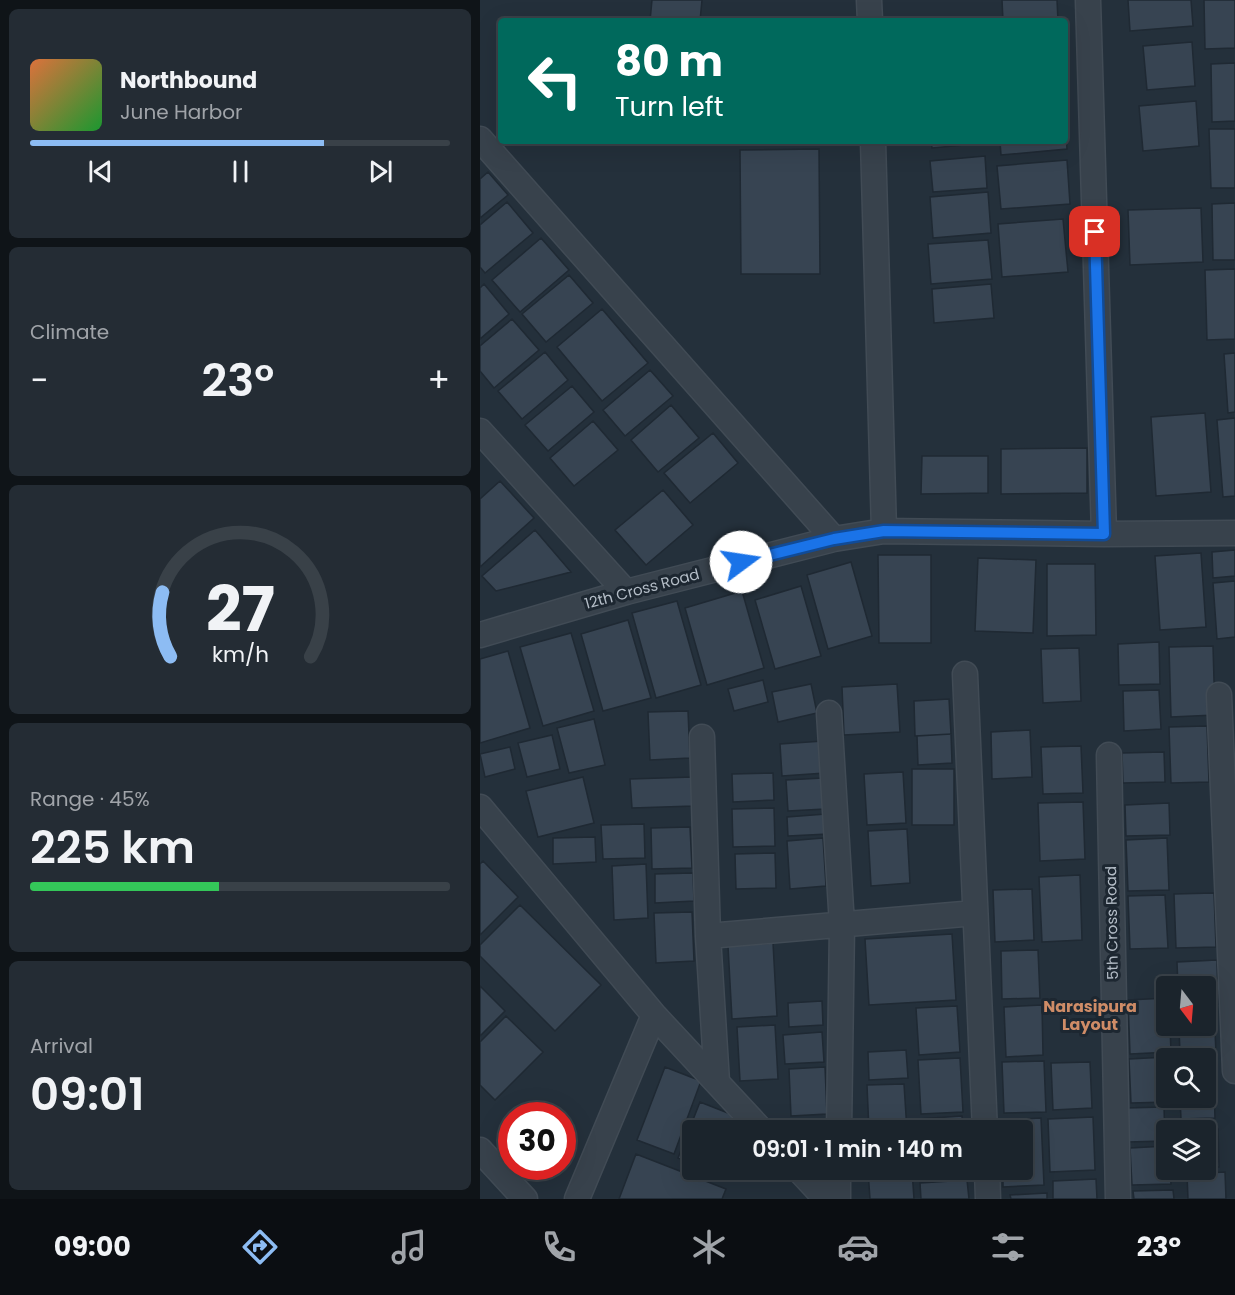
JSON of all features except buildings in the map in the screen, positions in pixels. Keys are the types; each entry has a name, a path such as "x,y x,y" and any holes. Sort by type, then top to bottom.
{"street":[{"path":"869,0 870,18"},
{"path":"1088,0 1104,534"},
{"path":"480,139 834,539"},
{"path":"873,144 884,531"},
{"path":"480,431 626,592"},
{"name":"12th Cross Road","path":"480,635 626,592 834,539 884,531 1235,533"},
{"path":"965,674 984,1120"},
{"path":"1219,695 1235,1071"},
{"path":"828,713 842,925 839,1120"},
{"path":"702,737 708,936 717,1082"},
{"name":"5th Cross Road","path":"1109,755 1118,1199"},
{"path":"480,807 654,1014 752,1120"},
{"path":"708,936 975,913"},
{"path":"577,1199 654,1014"},
{"path":"480,1150 525,1199"},
{"path":"808,1180 826,1199"},
{"path":"838,1180 838,1199"},
{"path":"987,1180 988,1199"}],"district":[{"name":"Narasipura Layout","path":"1090,1015"}],"route":[{"path":"741,562 834,539 884,531 1104,534 1095,232"}]}
